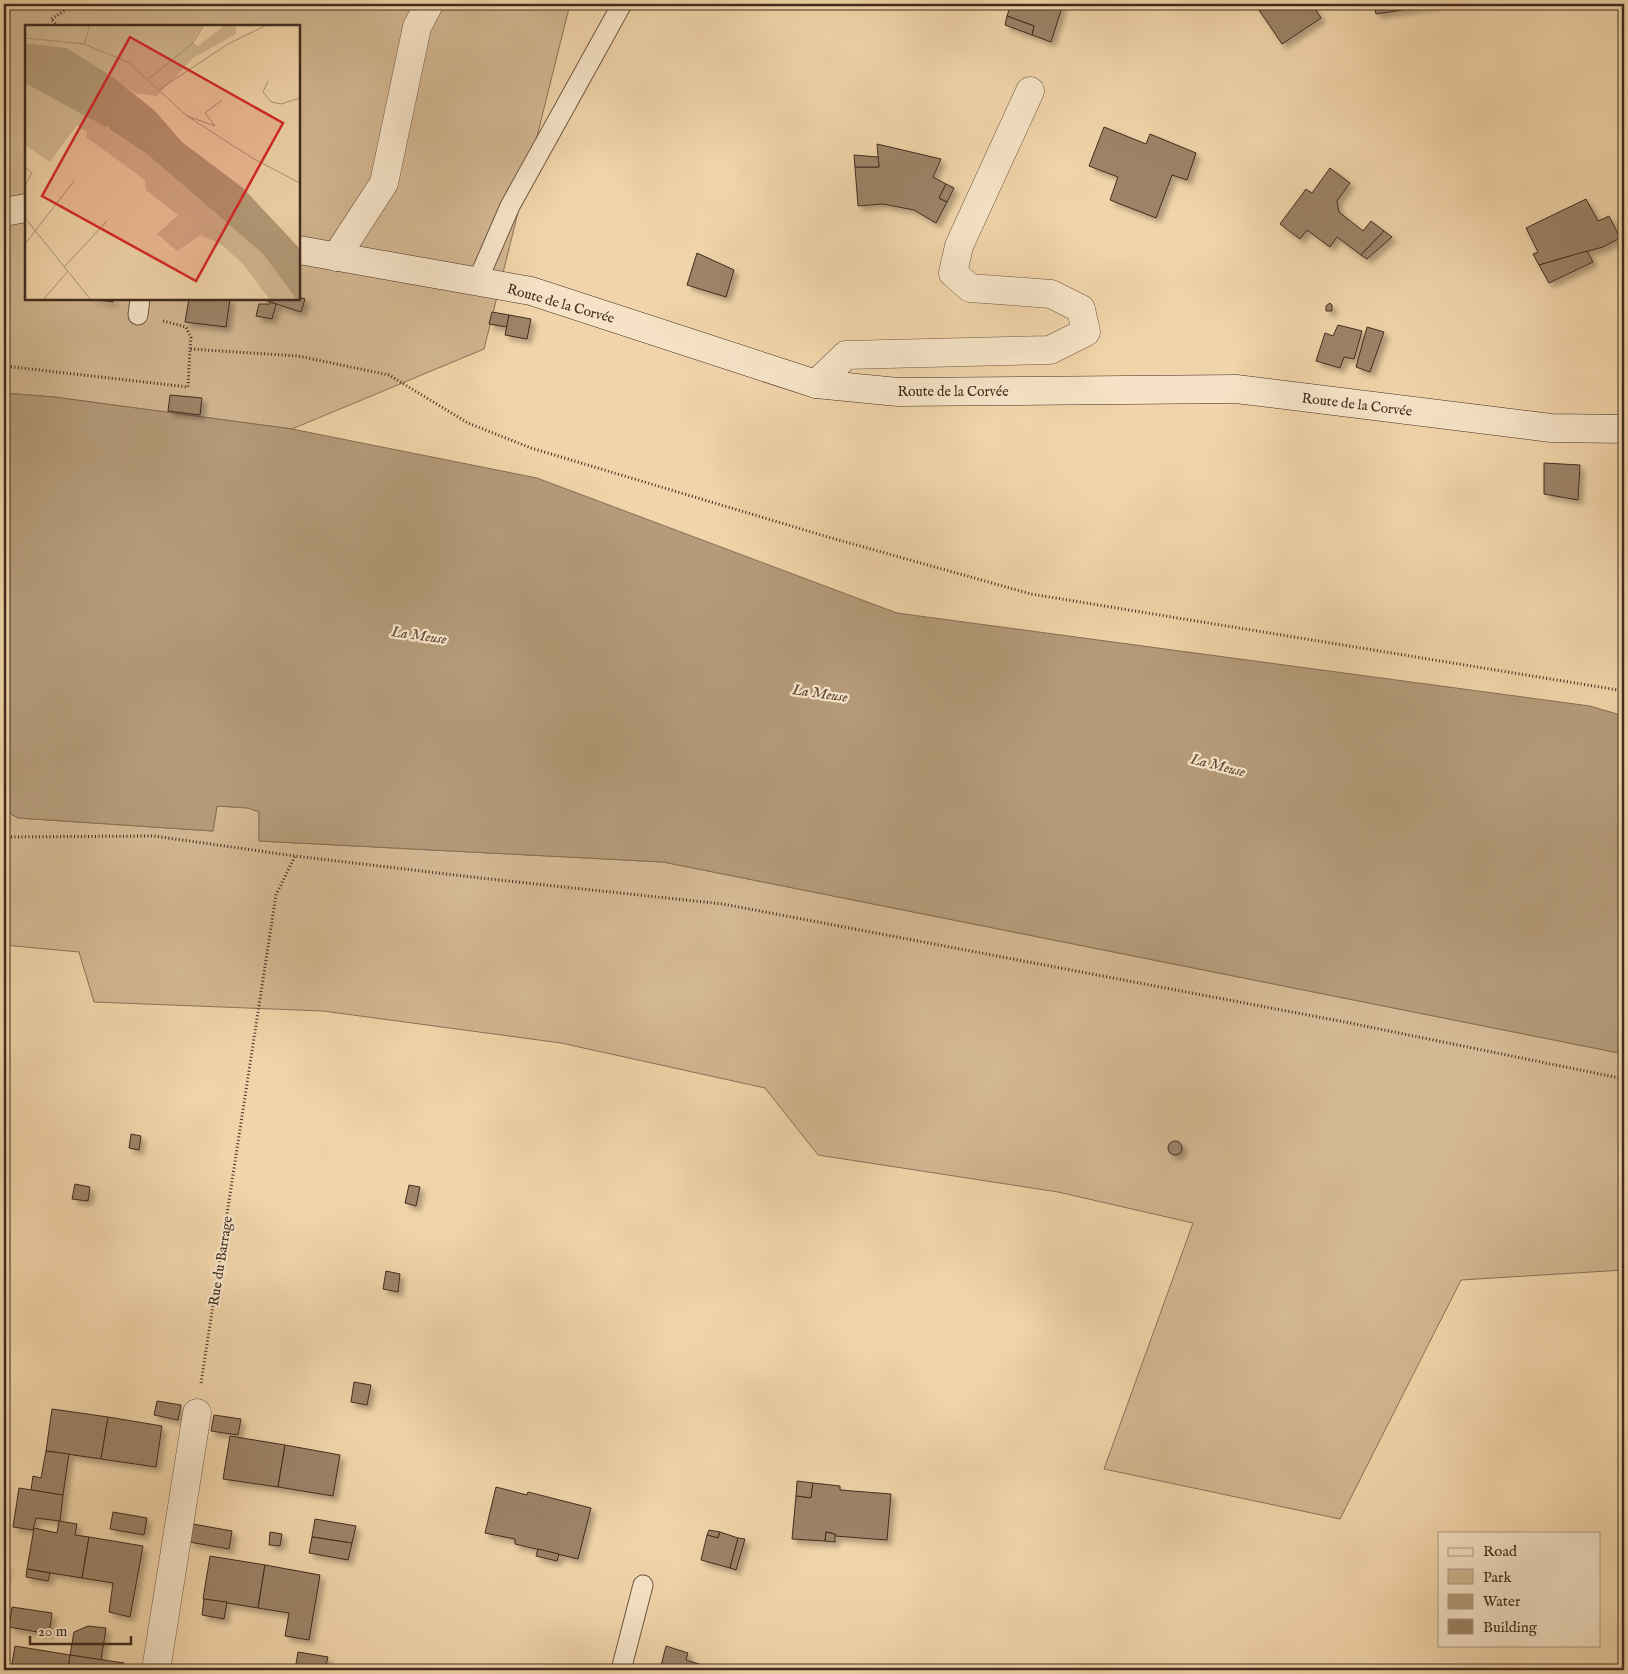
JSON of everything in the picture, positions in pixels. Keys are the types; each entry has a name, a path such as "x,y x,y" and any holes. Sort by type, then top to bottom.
{"street":[{"path":"336,257 384,183 417,27 429,4"},
{"path":"816,384 846,355 1050,350 1086,332 1081,309 1050,294 970,288 953,273 959,246 1030,91"},
{"path":"4,212 25,208"},
{"name":"Route de la Corvée","path":"300,250 532,291 816,384 898,392 1236,389 1551,428 1624,429"},
{"path":"156,1670 197,1413"}],"lane":[{"path":"477,282 510,206 622,4"},
{"path":"621,1670 643,1585"}],"path":[{"path":"57,25 51,19 75,4"},
{"path":"4,366 188,387 191,338 186,327 139,307"},
{"path":"190,348 298,356 389,376 468,423 531,448 1032,594 1624,691"},
{"path":"4,837 154,836 295,856 723,904 1350,1022 1624,1079"},
{"name":"Rue du Barrage","path":"197,1413 276,895 295,856"}],"green space":[{"path":"4,4 570,4 484,349 292,429 54,397 4,393"},
{"path":"217,806 248,808 259,812 259,841 663,862 1624,1054 1624,1270 1461,1280 1340,1519 1104,1469 1193,1223 1058,1192 818,1155 765,1088 561,1043 323,1011 94,1002 79,952 4,945 4,810 18,818 213,831"}],"water":[{"name":"La Meuse","path":"4,393 54,397 292,429 537,478 897,613 1590,706 1624,716 1624,1054 663,862 259,841 259,812 248,808 217,806 213,831 18,818 4,810"}],"building":[{"path":"1011,4 1063,4 1051,42 1032,35 1034,26 1007,16"},
{"path":"1255,4 1312,4 1321,18 1282,44"},
{"path":"1374,4 1435,4 1436,5 1376,14"},
{"path":"1007,16 1034,26 1032,35 1005,25"},
{"path":"1104,127 1146,144 1150,134 1196,153 1187,180 1172,175 1156,218 1110,200 1118,177 1089,166"},
{"path":"877,144 941,159 933,177 946,184 939,198 947,202 936,223 914,210 883,204 858,206 855,167 879,167"},
{"path":"854,155 878,157 879,167 855,167"},
{"path":"1330,168 1350,183 1337,201 1339,212 1363,231 1371,221 1384,231 1361,255 1337,237 1330,247 1307,230 1300,239 1280,224 1306,189 1312,193"},
{"path":"946,184 954,188 947,202 939,198"},
{"path":"1586,199 1598,221 1609,216 1620,238 1603,247 1539,265 1533,254 1538,252 1526,228"},
{"path":"1384,231 1392,237 1367,259 1361,255"},
{"path":"1587,251 1593,262 1549,283 1539,265"},
{"path":"697,253 734,270 726,297 687,285"},
{"path":"300,297 305,299 301,312 264,300 300,300"},
{"path":"97,300 113,300 113,302"},
{"path":"189,300 230,300 226,327 185,322"},
{"path":"270,302 276,304 272,319 256,316 259,304 270,304"},
{"path":"1330,303 1332,311 1326,311 1326,306"},
{"path":"492,312 509,315 507,327 489,324"},
{"path":"509,315 531,319 527,339 505,335"},
{"path":"1338,325 1362,331 1354,359 1344,357 1340,368 1316,361 1325,333 1333,336"},
{"path":"1367,327 1384,332 1370,372 1356,367"},
{"path":"170,395 202,398 200,415 168,411"},
{"path":"1544,463 1580,465 1578,500 1544,494"},
{"path":"131,1134 141,1136 139,1150 129,1148"},
{"path":"1175,1141 1180,1143 1182,1148 1180,1153 1175,1155 1170,1153 1168,1148 1170,1143"},
{"path":"75,1184 90,1187 88,1201 72,1199"},
{"path":"409,1185 420,1187 416,1206 405,1203"},
{"path":"386,1271 400,1274 398,1292 383,1289"},
{"path":"354,1382 371,1385 367,1405 351,1402"},
{"path":"157,1401 181,1405 178,1420 154,1415"},
{"path":"52,1409 108,1417 101,1459 46,1451"},
{"path":"214,1415 241,1419 238,1435 211,1431"},
{"path":"108,1417 162,1426 156,1467 101,1459"},
{"path":"230,1436 285,1445 278,1487 223,1479"},
{"path":"285,1445 340,1455 333,1496 278,1487"},
{"path":"46,1451 69,1454 63,1495 31,1490 33,1476 41,1478"},
{"path":"797,1481 813,1483 811,1498 796,1496"},
{"path":"813,1483 840,1486 840,1490 891,1494 887,1540 835,1536 835,1534 826,1532 825,1541 792,1539 796,1496 811,1498"},
{"path":"496,1487 527,1495 528,1492 591,1508 578,1559 515,1544 515,1539 485,1533"},
{"path":"19,1488 63,1495 60,1521 36,1518 33,1530 13,1527"},
{"path":"113,1512 147,1518 144,1535 110,1529"},
{"path":"315,1519 356,1526 352,1543 312,1537"},
{"path":"59,1521 77,1524 75,1535 89,1537 82,1578 27,1569 34,1528 57,1533"},
{"path":"193,1524 232,1531 229,1549 189,1542"},
{"path":"709,1530 720,1532 718,1538 707,1535"},
{"path":"270,1532 282,1534 280,1546 269,1545"},
{"path":"720,1532 738,1538 730,1568 701,1560 707,1535 718,1538"},
{"path":"826,1532 835,1534 835,1542 825,1541"},
{"path":"89,1537 143,1546 130,1617 109,1612 113,1583 82,1578"},
{"path":"312,1537 352,1543 348,1560 309,1553"},
{"path":"738,1538 745,1539 736,1570 730,1568"},
{"path":"538,1549 559,1554 557,1561 536,1556"},
{"path":"210,1556 265,1565 258,1608 203,1599"},
{"path":"4,1565 7,1566 4,1583"},
{"path":"265,1565 320,1575 309,1640 285,1636 289,1613 258,1608"},
{"path":"27,1569 50,1573 48,1581 26,1577"},
{"path":"204,1599 227,1602 224,1619 202,1615"},
{"path":"12,1607 52,1613 49,1634 9,1627"},
{"path":"88,1626 106,1628 101,1660 70,1655 74,1632"},
{"path":"15,1646 70,1655 68,1670 11,1670"},
{"path":"666,1646 688,1653 686,1660 718,1670 660,1670"},
{"path":"298,1652 328,1657 325,1670 295,1670"},
{"path":"70,1655 124,1663 123,1670 68,1670"}]}
